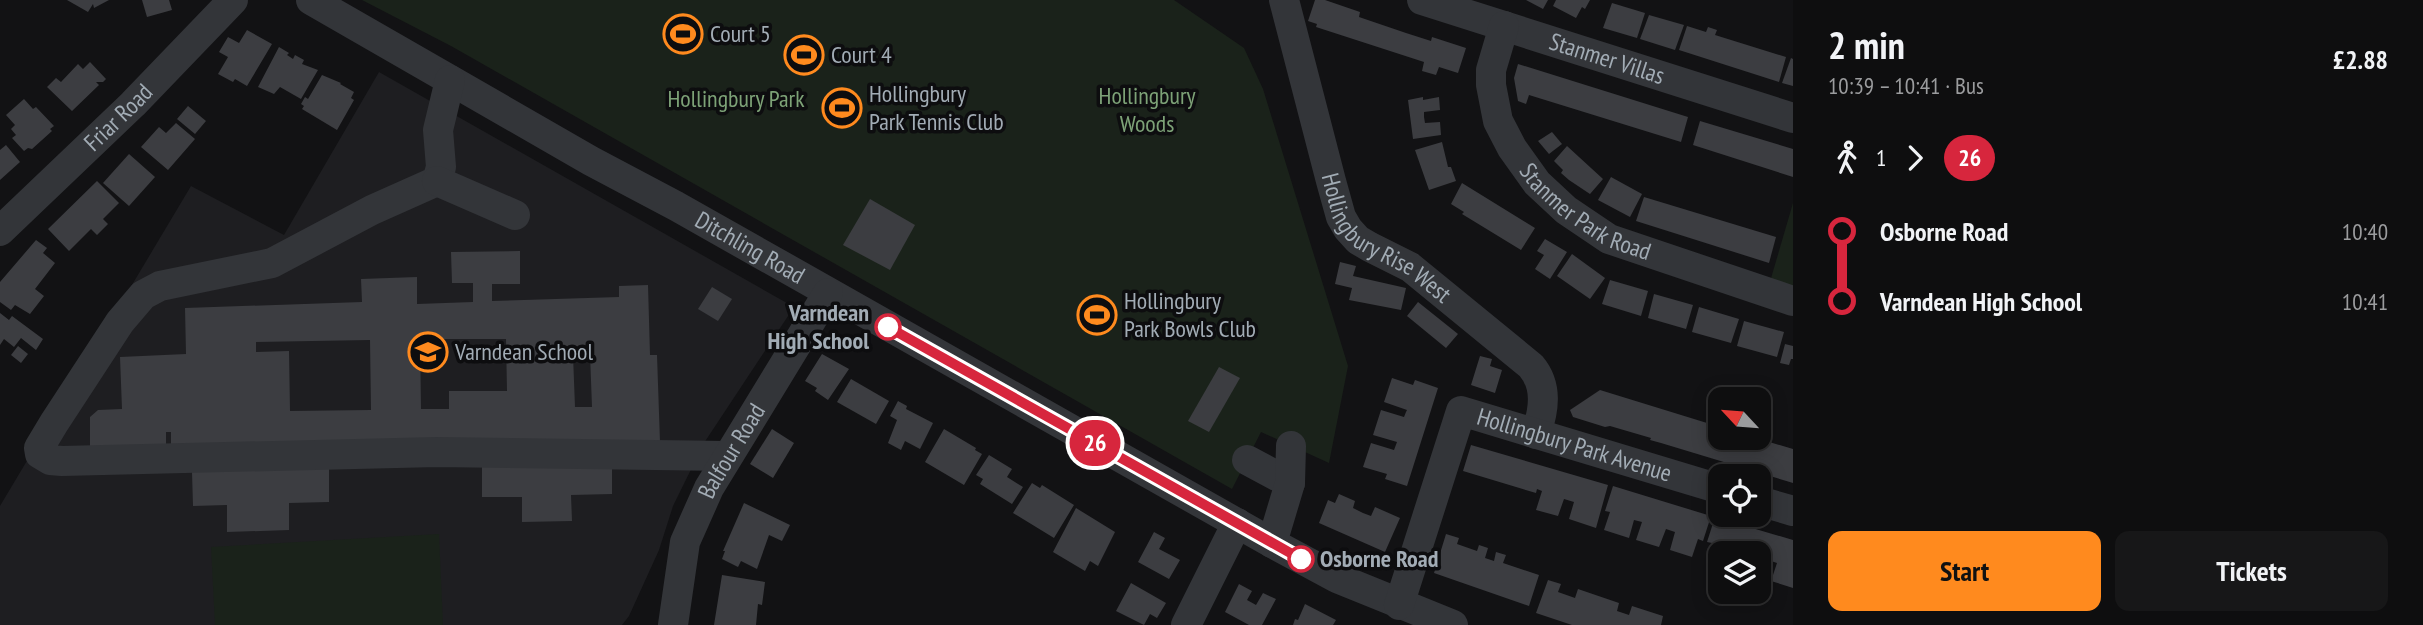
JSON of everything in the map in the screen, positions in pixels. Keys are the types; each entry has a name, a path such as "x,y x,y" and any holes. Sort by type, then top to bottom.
{"street":[{"name":"Friar Road","path":"0,231 133,104 233,0"},
{"name":"Ditchling Road","path":"311,0 1272,543 1405,613 1452,625"},
{"name":"Hollingbury Rise West","path":"1284,0 1341,217 1358,240 1410,267 1531,366 1540,379 1544,401 1536,434"},
{"name":"Stanmer Villas","path":"1422,0 1793,118"},
{"name":"Stanmer Park Road","path":"1504,26 1491,70 1498,121 1512,148 1537,183 1566,210 1609,239 1793,301"},
{"path":"437,181 441,167 438,130 450,80"},
{"path":"515,215 437,181 372,210 272,263 160,286 143,295 120,322 39,448 40,454 50,460 62,461 437,452 727,456"},
{"name":"Balfour Road","path":"673,625 685,542 709,488 828,293"},
{"name":"Hollingbury Park Avenue","path":"1405,613 1461,411 1708,485"},
{"path":"1272,543 1290,483 1291,446"},
{"path":"1247,460 1290,483"},
{"path":"1771,505 1793,512"},
{"path":"1186,625 1237,523"}],"shaded area":[{"name":"Varndean School","path":"379,72 794,307 704,443 673,506 659,550 629,616 622,625 0,625 0,506 191,186 284,235"}],"green space":[{"name":"Hollingbury Park","path":"362,0 1174,0 1244,48 1263,89 1348,366 1329,463 1261,432 1232,489 451,46"},
{"path":"1793,203 1793,301 1767,292"},
{"path":"439,534 443,625 215,625 211,547"}],"building":[{"path":"67,0 109,0 94,8 93,4 88,12"},
{"path":"142,0 169,0 172,10 147,17"},
{"path":"1315,0 1325,0 1360,12 1359,17 1431,41 1432,37 1466,48 1458,73 1439,67 1436,75 1422,71 1424,62 1316,27 1317,24 1308,21"},
{"path":"1526,0 1548,0 1543,9"},
{"path":"1556,0 1590,0 1576,18 1553,6"},
{"path":"1612,3 1645,13 1637,38 1603,28"},
{"path":"1649,15 1684,25 1675,50 1640,39"},
{"path":"1687,26 1706,32 1708,27 1717,30 1715,35 1786,57 1779,82 1679,50"},
{"path":"247,30 272,44 247,86 218,74 228,57 219,52 228,37 239,43"},
{"path":"279,47 293,59 295,55 304,60 302,64 318,70 301,99 280,87 274,94 258,87"},
{"path":"1791,58 1793,59 1793,86 1782,83"},
{"path":"90,62 106,79 96,82 99,85 72,111 47,87 56,78 61,82 78,64 83,69"},
{"path":"1518,64 1688,117 1681,142 1529,95 1526,104 1518,101 1514,78"},
{"path":"322,75 354,92 351,98 354,100 337,130 302,109 304,106 301,104 305,97 308,99"},
{"path":"1423,97 1423,100 1439,97 1440,110 1424,112 1424,117 1425,123 1440,122 1441,135 1413,139 1408,100"},
{"path":"24,99 54,126 32,149 24,151 12,138 16,135 11,129 15,125 6,115"},
{"path":"188,106 206,121 195,134 177,119"},
{"path":"1700,121 1793,149 1793,177 1693,145"},
{"path":"176,123 195,139 168,170 141,147 159,127 166,133"},
{"path":"1552,132 1562,144 1549,154 1538,141"},
{"path":"1442,142 1448,167 1451,167 1456,181 1429,190 1415,150"},
{"path":"6,145 20,162 0,180 0,150"},
{"path":"1567,146 1603,179 1590,194 1561,173 1563,170 1554,161"},
{"path":"129,154 155,177 129,206 103,183"},
{"path":"1611,177 1642,194 1630,217 1598,200"},
{"path":"97,181 119,203 103,219 108,224 97,235 91,229 69,251 48,229"},
{"path":"1462,183 1535,228 1521,250 1462,214 1464,212 1451,204"},
{"path":"1644,197 1776,237 1769,263 1636,221"},
{"path":"870,199 915,225 890,270 843,245"},
{"path":"1545,239 1567,252 1550,279 1535,269 1544,255 1537,251"},
{"path":"36,240 47,248 43,253 55,263 35,289 44,296 30,314 15,305 11,310 0,302 0,282"},
{"name":"Varndean School","path":"520,251 520,284 492,284 492,301 619,297 619,286 648,285 650,355 657,355 660,442 612,463 612,494 571,495 572,521 522,522 522,497 482,497 482,465 329,468 329,502 289,503 289,530 227,532 227,505 193,506 192,472 171,446 171,432 166,432 166,453 90,454 90,417 98,410 122,409 120,357 186,354 185,308 362,302 361,279 417,277 417,304 473,302 473,283 452,283 451,252","holes":["420,339 506,339 507,391 449,391 449,409 421,409","370,340 371,410 290,411 289,351 256,352 256,342","590,354 592,407 575,407 573,355"]},
{"path":"1572,254 1605,278 1590,299 1557,276"},
{"path":"1340,262 1356,266 1353,276 1406,288 1401,310 1349,300 1352,288 1335,284"},
{"path":"1610,280 1648,291 1641,316 1602,304"},
{"path":"712,287 732,299 718,321 698,309"},
{"path":"1654,294 1693,305 1686,329 1648,318"},
{"path":"1418,302 1458,334 1446,348 1407,316"},
{"path":"1699,307 1739,319 1731,343 1692,332"},
{"path":"0,313 9,320 12,316 43,339 36,350 21,338 14,347 4,339 0,345"},
{"path":"1744,321 1784,332 1777,357 1737,346"},
{"path":"1785,344 1793,346 1793,359 1789,365 1780,363"},
{"path":"18,346 28,354 21,363 11,355"},
{"path":"822,354 849,369 828,400 815,391 817,388 805,381"},
{"path":"1480,356 1492,359 1490,366 1502,370 1495,393 1471,385"},
{"path":"1219,367 1240,378 1209,432 1188,421"},
{"path":"1392,378 1413,385 1415,380 1438,388 1407,486 1385,479 1387,474 1363,467 1371,443 1394,450 1397,442 1373,435 1381,410 1404,417 1407,410 1384,402"},
{"path":"851,379 889,401 876,424 837,402"},
{"path":"1600,390 1708,423 1708,450 1771,450 1771,442 1793,449 1793,483 1771,476 1771,464 1730,464 1650,440 1651,438 1573,417 1570,410"},
{"path":"898,401 907,406 906,409 933,423 920,449 905,441 901,450 888,443 897,420 890,416"},
{"path":"772,429 794,443 773,478 750,464"},
{"path":"944,429 982,454 964,485 925,462"},
{"path":"1471,445 1608,485 1596,528 1569,519 1574,502 1564,499 1558,516 1536,510 1542,491 1537,489 1536,493 1463,471"},
{"path":"989,455 1012,469 1007,477 1023,487 1012,504 980,484 983,479 976,475"},
{"path":"1032,483 1040,488 1042,485 1074,505 1054,538 1013,513"},
{"path":"1613,486 1708,515 1708,525 1703,541 1698,539 1692,557 1670,550 1675,532 1666,529 1659,547 1636,540 1642,522 1634,520 1629,538 1604,530 1610,512 1605,511"},
{"path":"1339,494 1355,501 1353,508 1363,513 1371,516 1375,507 1400,518 1385,552 1319,523 1328,500 1335,503"},
{"path":"744,503 790,525 782,541 769,535 757,569 741,561 738,567 722,559"},
{"path":"1076,508 1115,532 1098,566 1090,561 1085,571 1053,552"},
{"path":"1712,527 1749,527 1793,540 1793,588 1771,581 1777,563 1771,561 1771,541 1707,542"},
{"path":"1154,532 1165,538 1159,549 1180,560 1169,579 1138,562"},
{"path":"1446,534 1459,538 1457,544 1477,551 1479,545 1488,548 1485,558 1494,561 1496,552 1506,555 1503,563 1539,575 1529,606 1434,573"},
{"path":"722,575 765,582 762,605 758,604 756,625 714,625"},
{"path":"1548,580 1561,584 1558,592 1575,598 1578,589 1619,603 1617,611 1629,615 1632,606 1663,616 1661,625 1572,625 1536,613"},
{"path":"1131,583 1166,603 1157,618 1150,614 1144,625 1116,611"},
{"path":"1239,584 1252,591 1247,600 1256,605 1263,593 1276,599 1262,625 1249,625 1225,612"},
{"path":"1305,604 1336,620 1333,625 1293,625"}],"bus line":[{"name":"26","path":"888,327 1301,559"}],"place":[{"name":"Court 5","path":"683,34"},
{"name":"Court 4","path":"804,55"},
{"name":"Hollingbury Park Tennis Club","path":"842,108"},
{"name":"Hollingbury Park Bowls Club","path":"1097,315"},
{"name":"Varndean High School","path":"888,327"},
{"name":"Varndean School","path":"428,352"},
{"name":"Osborne Road","path":"1301,559"}],"park label":[{"name":"Hollingbury Woods","path":"1147,110"}]}
